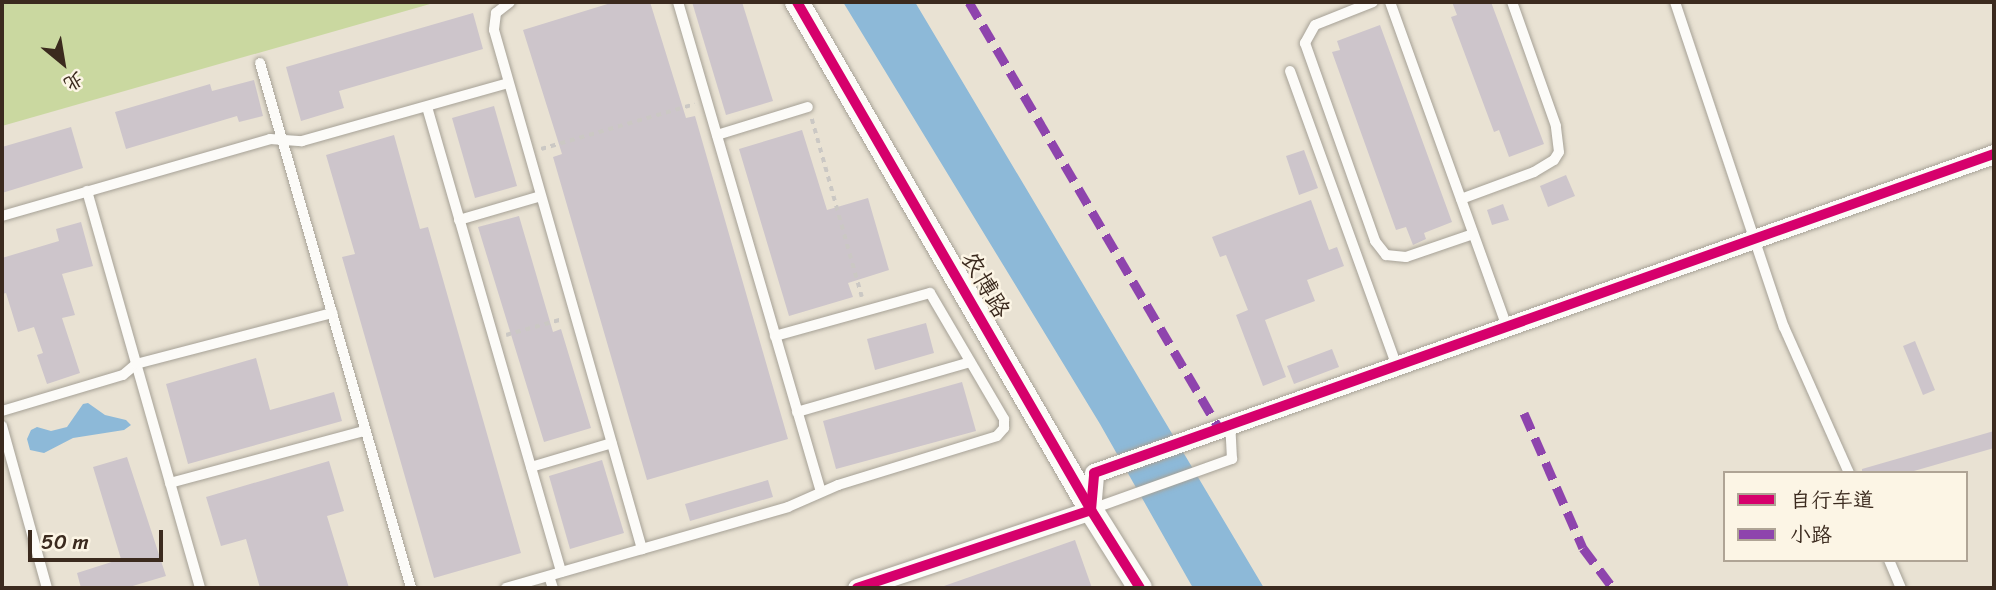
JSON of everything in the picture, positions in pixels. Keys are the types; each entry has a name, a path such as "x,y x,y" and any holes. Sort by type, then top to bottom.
{"street":[{"name":"农博路","path":"797,2 1091,510 1140,588"},
{"path":"858,588 1091,510 1094,473 1994,154"}],"lane":[{"path":"510,2 496,13 493,21 508,83 642,549"},
{"path":"678,2 821,492"},
{"path":"1373,2 1315,25 1305,43 1375,241 1386,255 1406,257 1473,233"},
{"path":"1390,2 1506,325"},
{"path":"1461,199 1534,172 1554,160 1559,152 1556,126 1512,2"},
{"path":"1675,2 1784,327 1848,471"},
{"path":"260,63 411,588"},
{"path":"1290,71 1396,364"},
{"path":"2,215 270,139 302,141 508,83"},
{"path":"427,107 561,572"},
{"path":"717,135 808,107"},
{"path":"87,191 201,588"},
{"path":"459,220 541,196"},
{"path":"506,588 788,507 821,492 997,436 1004,428 1004,419 930,293 775,336"},
{"path":"2,411 123,375 136,364 332,313"},
{"path":"797,412 970,362"},
{"path":"1091,510 1232,459 1224,425"},
{"path":"2,426 47,588"},
{"path":"170,483 365,431"},
{"path":"531,467 612,443"},
{"path":"1890,562 1901,588"},
{"path":"549,576 553,588"}],"path":[{"path":"528,152 707,101"},
{"path":"808,107 866,311"},
{"path":"494,339 575,316"}],"green space":[{"path":"2,2 437,2 2,126"}],"water":[{"path":"843,2 915,2 1264,588 1193,588 1100,424"},
{"path":"88,403 105,415 126,420 131,425 124,430 73,438 44,453 30,450 27,439 31,430 37,427 51,431 67,427 83,404"}],"building":[{"path":"614,2 650,2 686,118 695,116 788,439 647,480 553,157 562,154 523,30"},
{"path":"692,2 742,2 773,101 726,115"},
{"path":"1452,2 1491,2 1544,144 1509,157 1499,130 1494,132 1451,17 1457,15"},
{"path":"473,13 483,49 339,91 344,108 301,121 286,67"},
{"path":"1380,25 1452,222 1424,233 1426,239 1413,245 1406,227 1396,230 1332,52 1340,50 1337,41"},
{"path":"254,80 263,116 239,122 237,116 126,149 115,112 210,84 212,91"},
{"path":"494,106 517,186 475,198 452,118"},
{"path":"71,127 83,168 2,193 2,147"},
{"path":"802,130 827,210 868,198 889,270 848,283 853,297 789,316 739,149"},
{"path":"394,135 420,229 428,227 521,553 434,578 342,257 355,254 326,155"},
{"path":"1304,150 1318,188 1299,195 1286,156"},
{"path":"1566,175 1575,196 1548,207 1540,186"},
{"path":"1311,200 1329,250 1337,247 1344,266 1307,280 1315,301 1265,320 1286,377 1263,386 1236,315 1248,310 1226,255 1220,257 1212,237"},
{"path":"1503,204 1509,220 1492,225 1487,210"},
{"path":"519,216 553,332 561,329 591,428 544,442 478,227"},
{"path":"81,222 93,266 62,274 75,315 62,318 80,373 47,384 37,355 43,353 34,327 18,332 6,293 2,294 2,258 59,241 56,229"},
{"path":"926,323 934,353 875,370 867,339"},
{"path":"1915,341 1935,390 1923,395 1903,346"},
{"path":"1332,349 1339,367 1294,384 1287,366"},
{"path":"256,358 270,410 334,392 342,421 188,464 166,384"},
{"path":"962,382 976,431 836,469 823,421"},
{"path":"1994,431 1994,448 1914,471 1862,469"},
{"path":"127,457 166,576 126,588 81,588 77,573 121,559 93,467"},
{"path":"602,460 624,533 570,549 549,476"},
{"path":"329,461 344,511 327,516 349,588 260,588 246,539 221,546 206,497"},
{"path":"768,480 773,497 690,521 685,504"},
{"path":"1075,540 1092,588 944,588 944,586"}],"marked path":[{"path":"969,2 1218,427"},
{"path":"1524,413 1583,548 1613,588"}],"cycle path":[{"path":"797,2 1091,510 1140,588"},
{"path":"857,588 1091,510 1094,473 1994,154"}]}
